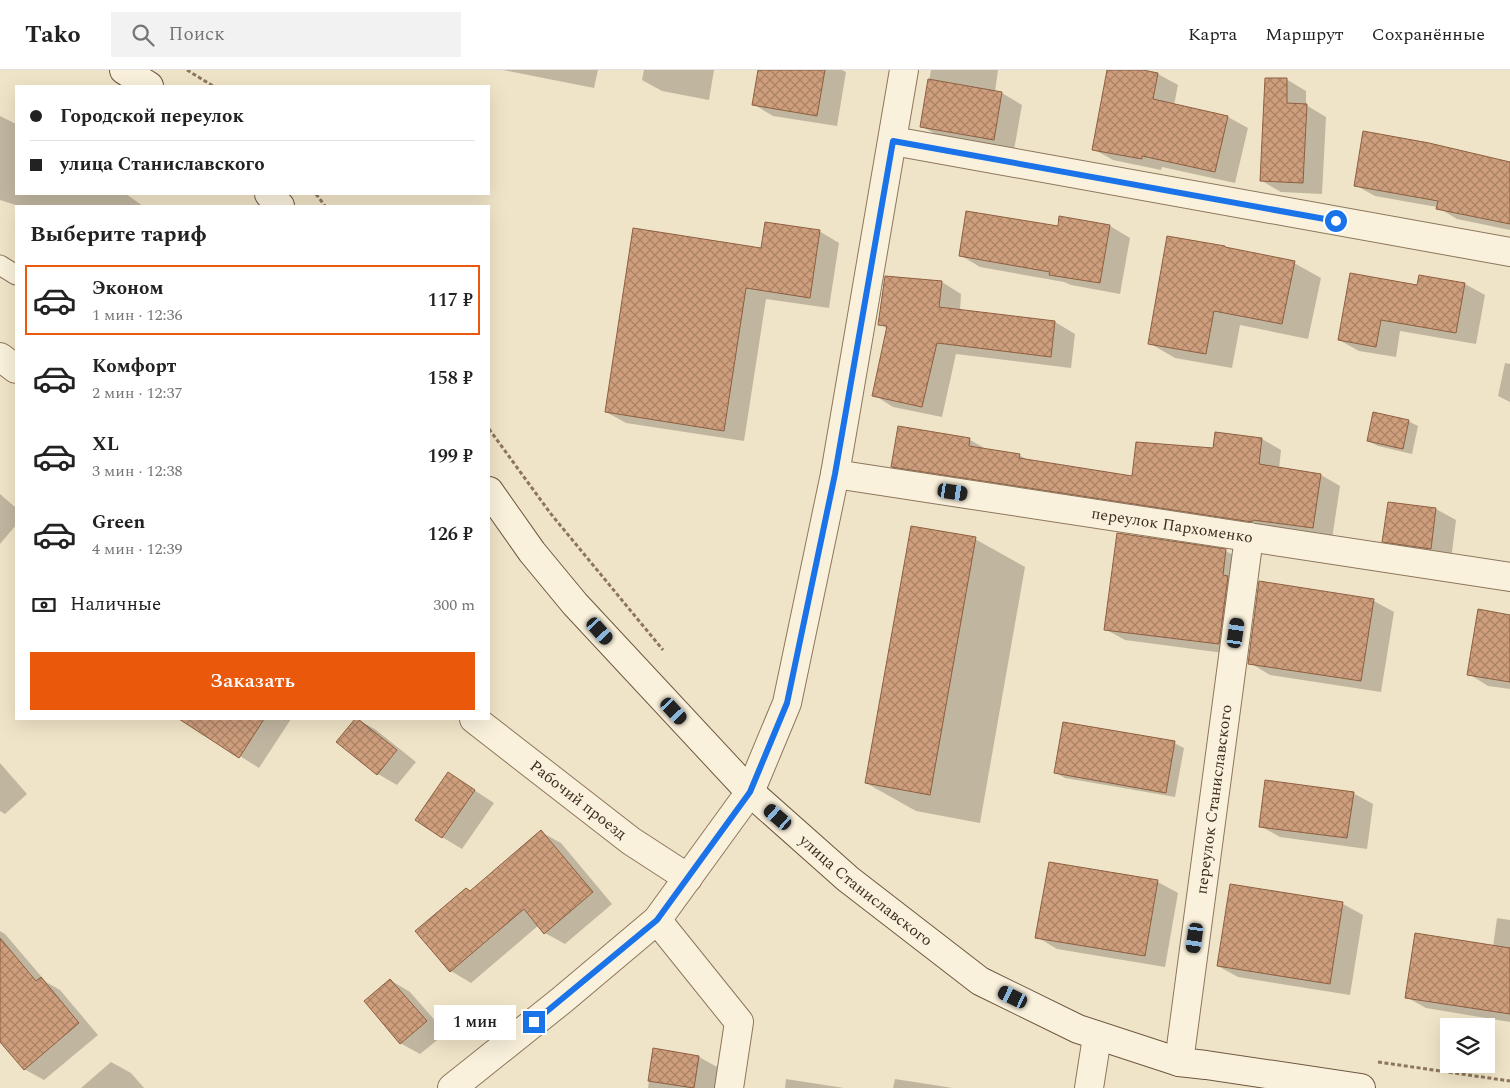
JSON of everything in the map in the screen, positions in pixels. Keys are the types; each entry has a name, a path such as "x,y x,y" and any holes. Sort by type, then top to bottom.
{"street":[{"path":"124,70 147,85"},
{"path":"452,1088 562,1000 657,920 750,792 787,703 835,474 904,70"},
{"path":"893,141 1510,252"},
{"path":"270,195 279,205"},
{"path":"0,357 15,368"},
{"name":"переулок Пархоменко","path":"835,474 1510,577"},
{"name":"улица Станиславского","path":"490,492 532,552 575,604 750,792 848,878 980,982 1097,1037 1179,1062 1361,1088"},
{"name":"переулок Станиславского","path":"1179,1062 1250,537"},
{"name":"Рабочий проезд","path":"475,720 631,841 688,878"},
{"path":"657,920 739,1022 729,1088"},
{"path":"1089,1088 1097,1037"}],"lane":[{"path":"0,265 15,274"}],"path":[{"path":"187,70 211,85"},
{"path":"490,430 551,514 667,656"}],"building":[{"path":"758,70 825,70 817,116 752,105"},
{"path":"1107,70 1143,70 1158,73 1153,99 1228,116 1215,172 1142,156 1142,159 1092,150"},
{"path":"1265,78 1287,78 1287,103 1307,104 1303,183 1260,181"},
{"path":"928,79 1002,92 994,140 920,127"},
{"path":"1363,131 1429,143 1510,162 1510,224 1436,209 1438,201 1354,186"},
{"path":"966,211 1058,226 1059,216 1110,225 1100,283 1049,275 1050,272 959,256"},
{"path":"765,222 820,230 810,298 746,288 724,431 605,412 633,228 761,248"},
{"path":"1167,236 1295,261 1282,324 1214,311 1206,354 1148,344"},
{"path":"1350,273 1417,285 1419,275 1465,283 1456,333 1381,320 1376,347 1338,340"},
{"path":"885,276 942,281 939,307 1055,321 1051,357 937,343 922,407 872,396 887,326 878,325"},
{"path":"1373,412 1409,420 1403,449 1367,441"},
{"path":"898,426 970,438 969,446 1020,454 1019,458 1132,476 1136,442 1213,448 1215,432 1262,438 1259,464 1321,474 1313,528 1253,520 1252,522 891,467"},
{"path":"1388,502 1436,508 1431,549 1382,542"},
{"path":"911,526 976,537 930,795 865,783"},
{"path":"1117,533 1226,549 1223,575 1228,576 1219,644 1104,630"},
{"path":"1259,581 1374,599 1361,681 1248,664"},
{"path":"1478,609 1510,615 1510,682 1467,675"},
{"path":"181,720 263,720 239,758"},
{"path":"354,720 359,720 397,750 377,775 336,742"},
{"path":"1063,722 1175,741 1166,793 1054,773"},
{"path":"448,772 475,790 442,838 415,820"},
{"path":"1265,780 1354,792 1347,838 1259,827"},
{"path":"541,830 593,892 544,934 524,909 450,972 415,931 466,888 470,891"},
{"path":"1049,862 1158,880 1145,956 1035,938"},
{"path":"1230,884 1343,902 1330,984 1217,966"},
{"path":"1415,933 1510,948 1510,1014 1405,998"},
{"path":"0,938 36,981 41,977 79,1023 24,1070 0,1042"},
{"path":"390,979 427,1021 400,1044 364,1001"},
{"path":"653,1048 699,1056 694,1088 648,1081"}],"route":[{"path":"534,1022 657,920 750,792 787,703 835,474 893,141 1336,221"}]}
